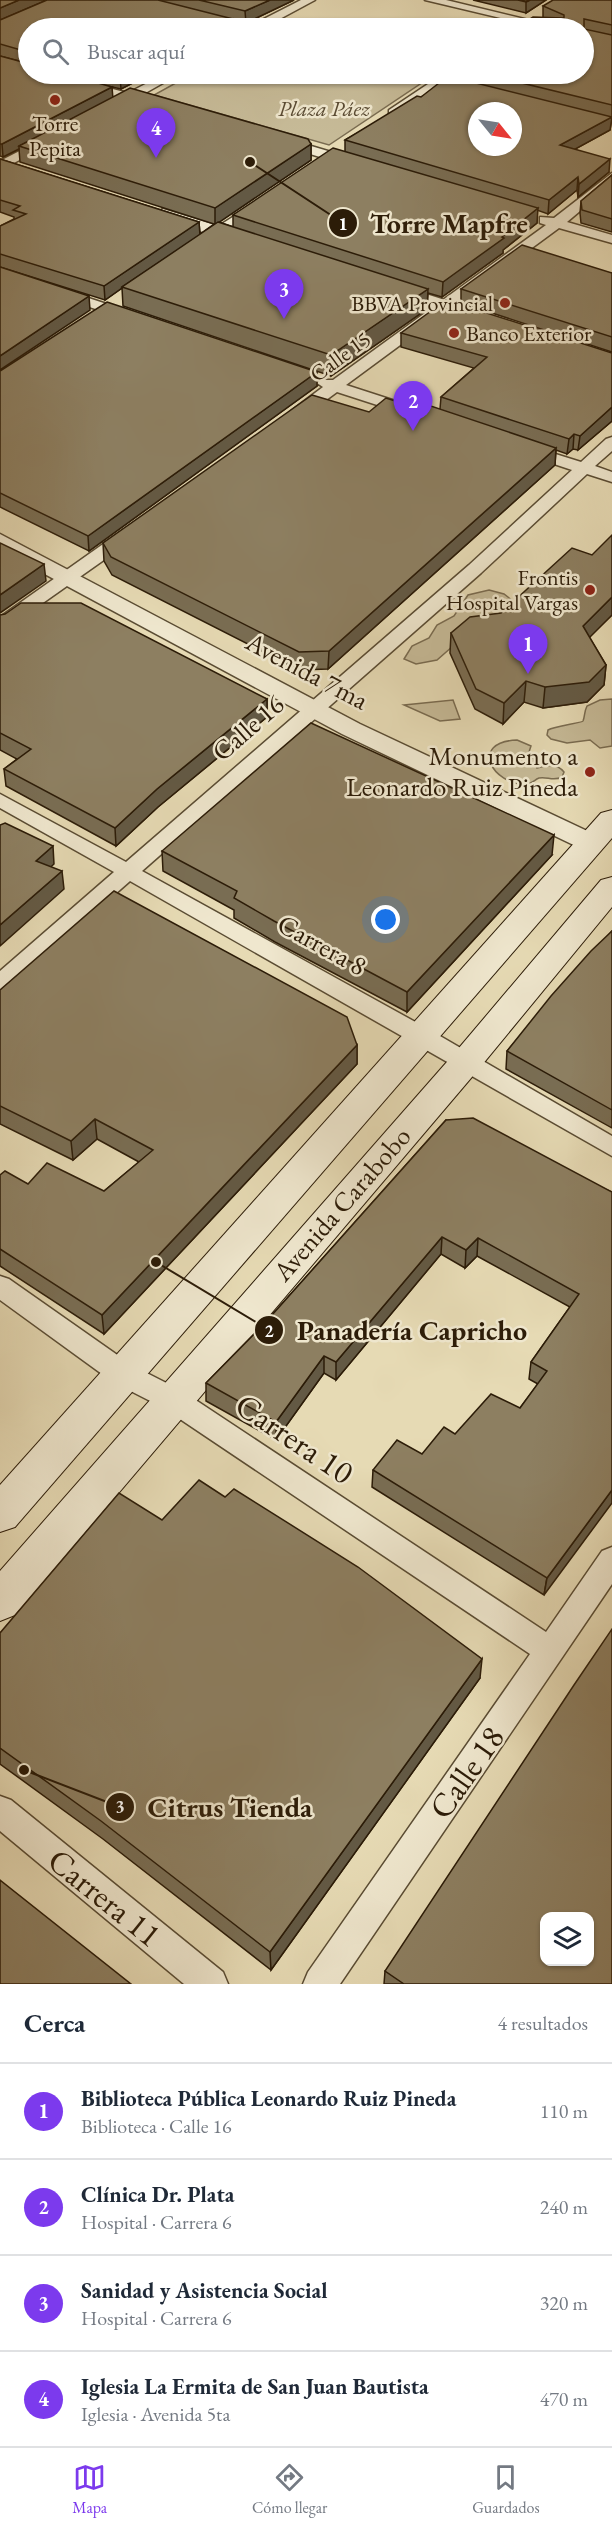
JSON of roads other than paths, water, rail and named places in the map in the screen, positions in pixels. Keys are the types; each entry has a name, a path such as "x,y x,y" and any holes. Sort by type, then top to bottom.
{"main road":[{"name":"Avenida Carabobo","path":"0,1514 420,1035 602,843 612,819"},
{"name":"Avenida Carabobo","path":"0,1602 465,1063 612,887"}],"street":[{"path":"274,18 309,0"},
{"path":"430,0 511,18"},
{"path":"530,18 541,11"},
{"path":"187,14 204,18"},
{"path":"81,84 164,106"},
{"path":"109,108 154,84"},
{"path":"385,118 435,84"},
{"path":"459,84 463,86"},
{"path":"1,164 56,136"},
{"path":"264,136 364,166"},
{"path":"311,168 348,143"},
{"path":"1,164 26,171"},
{"name":"Calle 15","path":"288,421 557,223 612,177"},
{"path":"191,250 274,194"},
{"path":"151,210 264,246"},
{"path":"534,216 612,239"},
{"path":"378,284 490,321"},
{"path":"43,287 141,320"},
{"path":"89,322 127,296"},
{"path":"314,379 425,416"},
{"name":"Calle 16","path":"0,983 475,569 612,442"},
{"path":"515,446 612,477"},
{"path":"0,626 145,523"},
{"name":"Avenida 7ma","path":"0,541 313,709 450,778 602,843"},
{"name":"Carrera 8","path":"0,800 420,1035 612,1147"},
{"name":"Carrera 10","path":"0,1286 123,1374 172,1400 550,1651"},
{"name":"Calle 18","path":"320,1984 612,1560"},
{"name":"Carrera 11","path":"0,1811 211,1984"}],"place":[{"name":"Torre Pepita","path":"55,100"},
{"name":"Iglesia La Ermita de San Juan Bautista","path":"156,158"},
{"name":"Torre Mapfre","path":"250,162"},
{"name":"BBVA Provincial","path":"505,303"},
{"name":"Sanidad y Asistencia Social","path":"284,319"},
{"name":"Banco Exterior","path":"454,333"},
{"name":"Clínica Dr. Plata","path":"413,431"},
{"name":"Frontis Hospital Vargas","path":"590,590"},
{"name":"Biblioteca Pública Leonardo Ruiz Pineda","path":"528,674"},
{"name":"Monumento a Leonardo Ruiz Pineda","path":"590,772"},
{"name":"Panadería Capricho","path":"156,1262"},
{"name":"Citrus Tienda","path":"24,1770"}],"park label":[{"name":"Plaza Páez","path":"324,108"}]}
